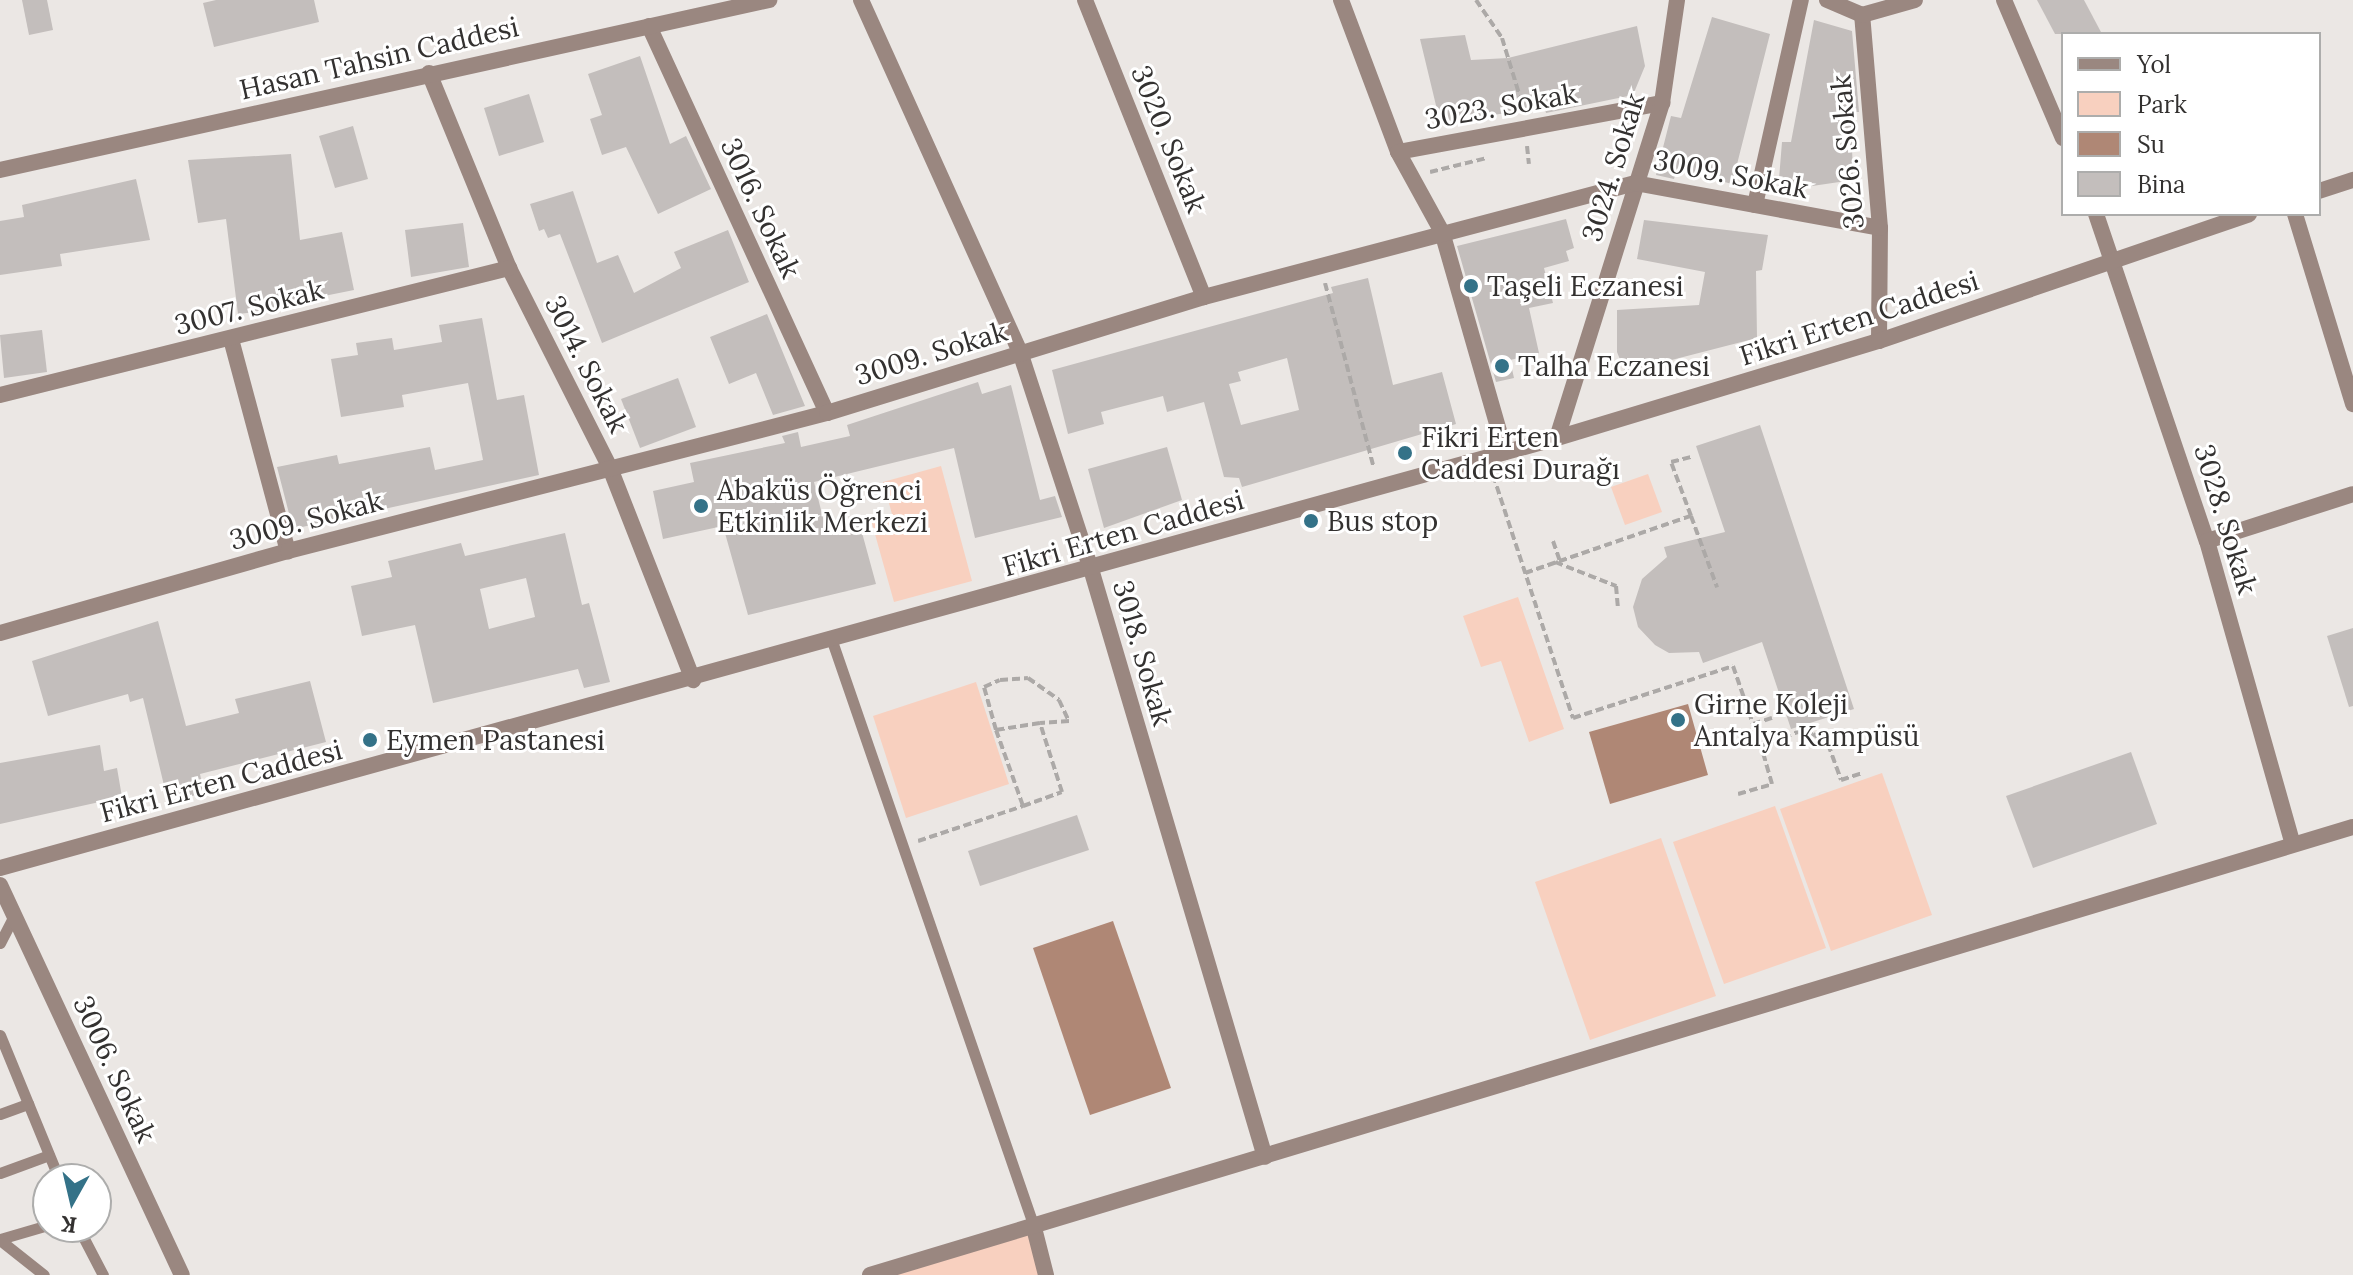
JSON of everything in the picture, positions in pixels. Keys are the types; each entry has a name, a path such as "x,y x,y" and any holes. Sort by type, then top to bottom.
{"street":[{"name":"Hasan Tahsin Caddesi","path":"0,170 769,0"},
{"name":"3018. Sokak","path":"861,0 1020,352 1091,569 1265,1157"},
{"name":"3020. Sokak","path":"1085,0 1204,297"},
{"path":"1341,0 1398,152 1442,232 1505,452"},
{"name":"3024. Sokak","path":"1557,438 1662,103 1677,0"},
{"path":"1755,205 1801,0"},
{"path":"1827,0 1862,15 1915,0"},
{"path":"2004,0 2061,133"},
{"name":"3026. Sokak","path":"1862,15 1880,228 1879,341"},
{"name":"3016. Sokak","path":"649,26 827,413"},
{"name":"3014. Sokak","path":"429,73 509,268 610,468 693,680"},
{"name":"3023. Sokak","path":"1398,152 1662,103"},
{"path":"2321,190 2353,180"},
{"name":"3009. Sokak","path":"0,633 288,551 827,413 1204,297 1635,183 1880,228"},
{"name":"3028. Sokak","path":"2097,216 2115,260 2207,541 2293,844"},
{"name":"Fikri Erten Caddesi","path":"0,868 693,680 1557,438 1879,341 2243,216"},
{"path":"2296,216 2353,404"},
{"name":"3007. Sokak","path":"0,395 509,268"},
{"path":"231,339 288,551"},
{"path":"2207,541 2353,494"},
{"path":"870,1275 2353,827"},
{"name":"3006. Sokak","path":"0,885 182,1275"},
{"path":"1033,1224 1046,1275"}],"lane":[{"path":"832,641 1033,1224"},
{"path":"0,943 14,915"},
{"path":"0,1037 52,1163"},
{"path":"0,1114 28,1104"},
{"path":"0,1173 49,1155"},
{"path":"0,1239 32,1230"},
{"path":"0,1239 44,1275"},
{"path":"86,1243 103,1275"}],"path":[{"path":"1476,0 1502,38 1521,84 1526,128"},
{"path":"1320,265 1380,488"},
{"path":"1691,457 1671,462 1717,587"},
{"path":"1487,458 1573,718 1733,666 1772,784 1738,794"},
{"path":"1525,573 1691,516"},
{"path":"1553,541 1558,562"},
{"path":"1558,562 1616,586 1618,610"},
{"path":"996,730 1069,721 1059,700 1028,678 1000,680 984,687 996,730 1023,806"},
{"path":"1753,724 1772,718"},
{"path":"904,846 1062,792 1040,723"},
{"path":"1761,746 1797,732 1813,734 1828,744 1841,780 1862,773"}],"green space":[{"path":"941,466 972,581 894,602 871,520 892,514 883,482"},
{"path":"1648,474 1662,512 1625,525 1611,487"},
{"path":"1518,597 1564,729 1529,742 1501,661 1481,667 1463,616"},
{"path":"976,682 1009,784 906,818 873,716"},
{"path":"1882,773 1932,915 1831,951 1780,809"},
{"path":"1775,806 1826,948 1724,984 1673,842"},
{"path":"1661,838 1716,996 1590,1040 1535,882"},
{"path":"1033,1224 1046,1275 865,1275"}],"water":[{"path":"1688,704 1708,775 1610,804 1589,732"},
{"path":"1113,921 1171,1088 1090,1115 1033,948"}],"building":[{"path":"22,0 47,0 53,30 29,35"},
{"path":"216,0 314,0 319,22 214,47 203,3"},
{"path":"2037,0 2084,0 2101,32 2061,32 2055,34"},
{"path":"1712,17 1770,34 1732,184 1677,169 1674,179 1656,175 1671,116 1681,118"},
{"path":"1814,20 1852,31 1859,112 1851,112 1853,180 1778,191 1782,142 1791,142"},
{"path":"1637,26 1645,66 1633,95 1546,113 1545,108 1440,122 1420,39 1465,35 1471,60 1508,58"},
{"path":"640,56 670,144 686,136 711,189 658,214 626,147 602,155 590,119 602,115 588,74"},
{"path":"529,94 544,142 499,156 484,108"},
{"path":"353,126 368,179 335,188 319,136"},
{"path":"291,154 300,240 342,232 354,290 299,301 299,307 238,314 226,219 198,223 188,160"},
{"path":"136,179 150,240 60,254 62,266 0,275 0,221 24,217 22,205"},
{"path":"573,191 597,263 618,255 634,293 681,268 674,252 728,230 749,282 602,343 560,234 548,238 544,229 539,231 530,204"},
{"path":"1566,219 1574,248 1566,251 1569,261 1544,268 1553,303 1529,308 1539,353 1510,360 1514,378 1496,382 1457,246"},
{"path":"1644,220 1768,235 1762,270 1756,271 1757,338 1625,372 1617,352 1617,310 1699,305 1705,272 1637,259"},
{"path":"463,223 469,267 411,277 405,230"},
{"path":"1368,278 1393,385 1442,372 1456,424 1242,487 1239,478 1224,477 1204,402 1167,412 1163,396 1101,412 1104,424 1068,434 1052,370 1333,293 1331,287","holes":["1287,358 1299,410 1241,425 1229,384 1241,381 1238,372"]},
{"path":"767,314 805,406 773,415 756,373 729,384 710,337"},
{"path":"482,318 497,400 524,395 539,475 293,529 277,467 337,455 339,464 430,447 435,470 483,460 468,383 402,395 404,407 341,417 331,359 358,355 356,343 392,338 394,350 442,342 439,325"},
{"path":"42,330 47,372 4,378 0,335"},
{"path":"678,378 696,427 640,448 621,399"},
{"path":"978,382 982,394 1011,385 1040,500 1055,496 1062,517 975,538 954,448 814,482 825,526 858,518 876,584 748,615 723,526 663,539 653,491 694,482 690,463 785,443 782,436 798,432 801,447 850,436 847,425"},
{"path":"1760,425 1854,709 1791,729 1762,642 1703,663 1699,652 1669,653 1655,645 1638,627 1633,607 1642,579 1667,557 1664,547 1725,532 1696,446"},
{"path":"1167,447 1182,500 1104,528 1088,469"},
{"path":"565,533 582,605 589,603 610,682 584,688 578,669 433,703 415,625 362,636 351,586 392,577 388,561 461,543 465,556","holes":["526,578 535,617 489,629 480,589"]},
{"path":"158,621 186,726 239,713 235,699 310,681 326,742 200,774 204,793 168,802 143,698 130,702 128,694 48,716 32,661"},
{"path":"2353,628 2353,706 2349,707 2327,636"},
{"path":"100,745 104,771 117,768 122,797 0,824 0,763"},
{"path":"2131,752 2157,824 2033,868 2006,796"},
{"path":"1077,815 1089,850 980,886 968,851"}],"place":[{"name":"Taşeli Eczanesi","path":"1471,286"},
{"name":"Talha Eczanesi","path":"1502,366"},
{"name":"Fikri Erten Caddesi Durağı","path":"1405,453"},
{"name":"Abaküs Öğrenci Etkinlik Merkezi","path":"701,506"},
{"name":"Bus stop","path":"1311,521"},
{"name":"Girne Koleji Antalya Kampüsü","path":"1678,720"},
{"name":"Eymen Pastanesi","path":"370,740"}]}
